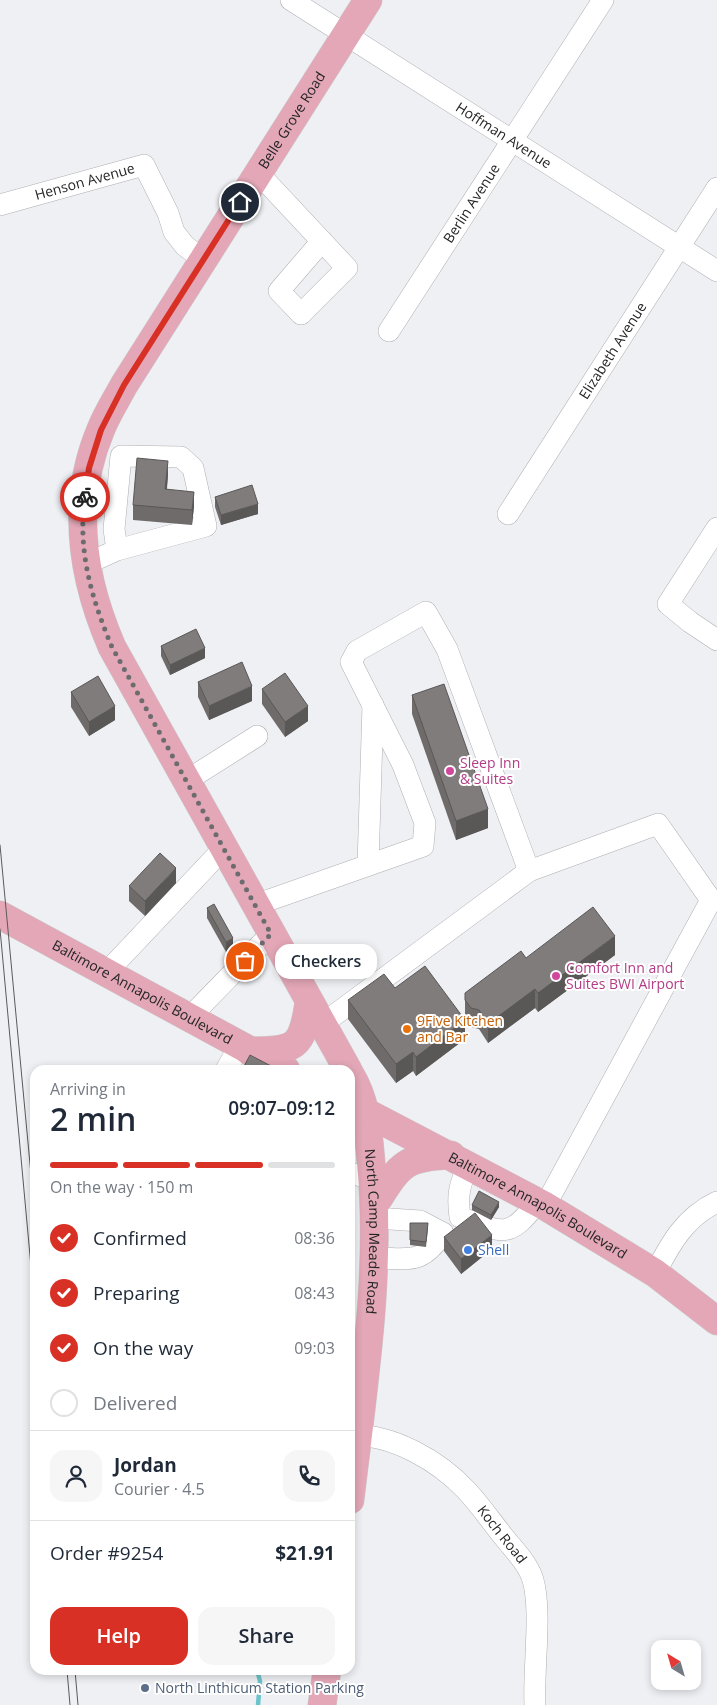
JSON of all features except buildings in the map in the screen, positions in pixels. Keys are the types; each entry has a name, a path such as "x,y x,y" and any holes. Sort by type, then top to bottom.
{"main road":[{"name":"Belle Grove Road","path":"345,1065 112,647 96,611 86,564 83,539 83,509 89,468 101,430 124,385 368,0"},
{"name":"Baltimore Annapolis Boulevard","path":"0,915 276,1065"},
{"path":"244,1048 278,1050 290,1047 299,1040 315,1013"},
{"path":"355,1082 358,1087 358,1108"},
{"name":"Baltimore Annapolis Boulevard","path":"358,1108 541,1204 654,1272 717,1321"},
{"name":"North Camp Meade Road","path":"355,1413 358,1346 374,1258 358,1108"},
{"path":"368,1194 410,1160 424,1156 460,1160"},
{"path":"322,1705 327,1675"}],"street":[{"name":"Hoffman Avenue","path":"291,0 717,271"},
{"name":"Berlin Avenue","path":"389,331 603,0"},
{"name":"Henson Avenue","path":"0,205 144,165 168,213 174,232 186,246 204,260"},
{"path":"258,174 322,241"},
{"name":"Elizabeth Avenue","path":"508,514 717,188"},
{"path":"86,564 117,550 206,526 193,468 181,457 121,456 114,529 117,550"},
{"path":"717,528 668,604 717,640"},
{"path":"256,905 423,846 425,823 404,765 374,703 351,662 352,657 357,651 426,612 447,649 529,872"},
{"path":"368,865 374,703"},
{"path":"186,781 257,736"},
{"path":"315,1013 529,872 658,824 712,900 541,1204 523,1222 515,1227 504,1230 460,1217"},
{"path":"106,973 224,848"},
{"path":"189,1018 271,934"},
{"path":"230,1065 244,1048"},
{"path":"460,1160 457,1198 460,1217"},
{"path":"368,1194 443,1233"},
{"path":"654,1272 678,1232 692,1217 717,1202"},
{"path":"374,1258 416,1258 423,1256 432,1250 443,1233 460,1217"},
{"name":"Koch Road","path":"355,1435 394,1443 421,1456 446,1472 467,1491 526,1565 533,1579 536,1606 535,1705"}],"waterway":[{"path":"258,1675 260,1681 258,1705"}],"tram line":[{"path":"0,845 30,1164"},
{"path":"0,929 30,1256"},
{"path":"67,1675 70,1705"},
{"path":"75,1675 78,1705"}],"way so far":[{"path":"85,497 83,539 88,576 96,611 112,647 271,934 245,961"}],"place":[{"name":"Sleep Inn & Suites","path":"450,771"},
{"name":"Checkers","path":"245,961"},
{"name":"Comfort Inn and Suites BWI Airport","path":"556,976"},
{"name":"9Five Kitchen and Bar","path":"407,1029"},
{"name":"Shell","path":"468,1250"},
{"name":"North Linthicum Station Parking","path":"145,1688"}],"route":[{"path":"85,497 89,468 101,430 124,385 240,202"}]}
